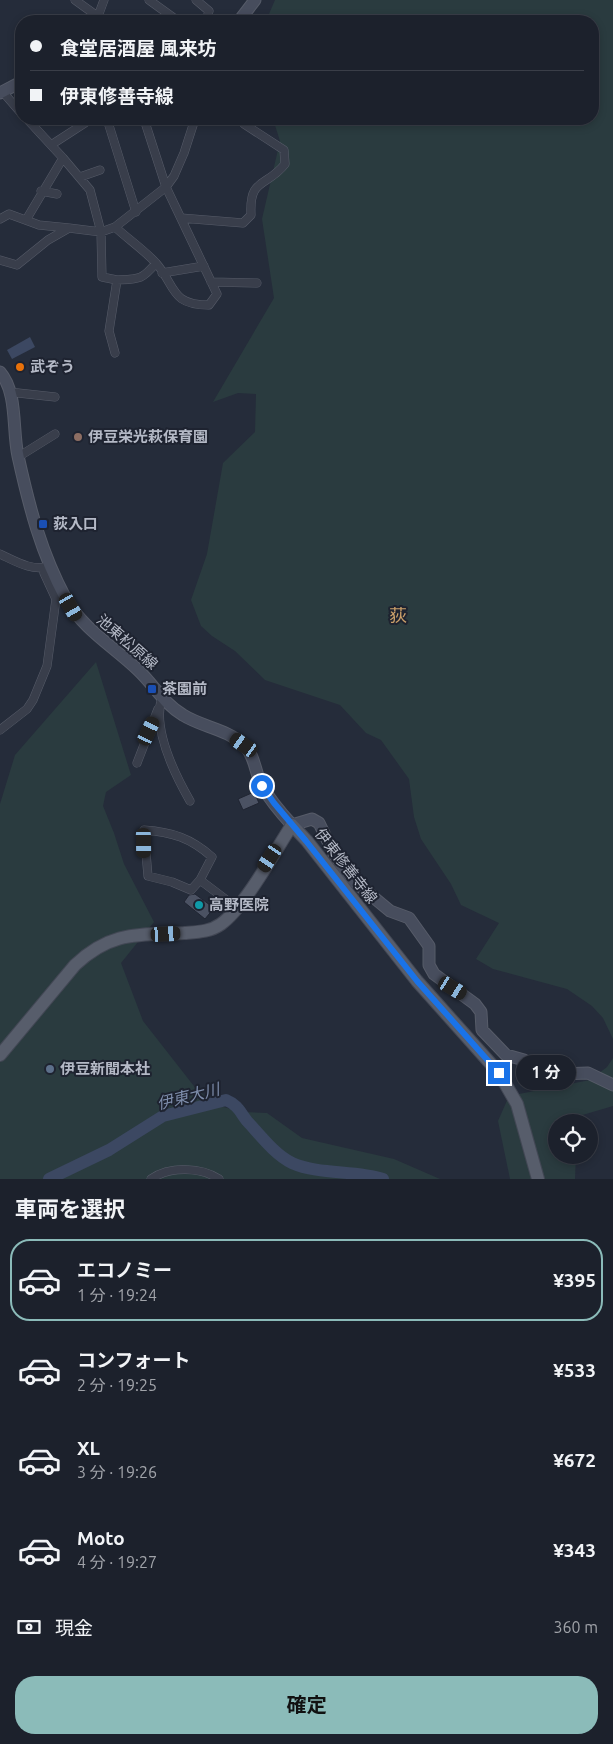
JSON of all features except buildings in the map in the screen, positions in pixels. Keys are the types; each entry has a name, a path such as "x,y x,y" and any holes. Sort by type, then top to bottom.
{"main road":[{"path":"244,15 255,0"},
{"path":"1,92 15,85"},
{"name":"池東松原線","path":"0,372 9,392 18,457 36,532 49,566 76,616 88,629 137,669 161,703 184,716 229,735 244,745 249,752 262,786 292,825"},
{"path":"292,825 312,819 319,822 333,852 349,876 390,911 409,918 429,946 429,965 434,974 475,1004 481,1012 482,1030 506,1055 524,1060 538,1071 560,1074 588,1073 613,1085"},
{"name":"伊東修善寺線","path":"0,1055 75,965 100,945 124,936 205,932 219,926 237,908 292,825 417,981 499,1073 517,1104 537,1174"}],"street":[{"path":"75,0 94,15"},
{"path":"101,15 104,0"},
{"path":"150,0 170,15"},
{"path":"160,8 165,0"},
{"path":"196,0 209,11 208,15"},
{"path":"1,92 15,107"},
{"path":"33,125 90,190 100,232 102,277 118,280 141,279 146,276 156,263"},
{"path":"51,145 81,125"},
{"path":"109,125 136,212"},
{"path":"115,227 156,263 176,296 197,305 210,305 217,294 166,187 146,125"},
{"path":"0,219 9,214 39,225 100,232 115,227 166,187 174,176 193,125"},
{"path":"181,218 243,223 251,215 250,198 255,188 276,175 284,164 284,150 246,125"},
{"path":"26,220 41,191 63,158"},
{"path":"80,177 100,170"},
{"path":"41,191 57,194"},
{"path":"0,260 17,264 48,240 69,228"},
{"path":"162,273 204,266"},
{"path":"115,353 109,331 118,280"},
{"path":"211,282 257,283"},
{"path":"9,392 55,397"},
{"path":"18,457 55,434"},
{"path":"0,554 24,565 42,568 49,566"},
{"path":"0,730 27,709 34,700 47,666 56,599 44,573 49,566"},
{"path":"138,763 143,744 161,703"},
{"path":"161,703 161,734 190,801"},
{"path":"144,830 184,837 197,844 212,857 200,880 191,890 172,882 148,876 144,830"},
{"path":"200,880 237,908"},
{"path":"151,1179 158,1175 176,1171 203,1170 219,1179"}],"shaded area":[{"path":"275,0 613,0 613,1039 603,1018 592,1006 567,989 493,969 476,959 499,923 461,905 451,884 421,839 414,817 409,779 381,740 366,733 340,705 265,680 235,651 212,636 201,626 191,600 207,554 223,463 255,432 256,394 238,393 213,402 274,298 262,219 280,141 275,125 599,125 599,15 269,15"},
{"path":"96,662 131,775 106,792 103,806 124,864 154,922 121,963 143,1021 197,1090 219,1106 244,1112 267,1113 302,1138 394,1159 440,1179 0,1179 0,804 15,755"},
{"path":"613,1058 613,1106 586,1114 548,1114 548,1164 576,1164 575,1179 510,1179 498,1121 509,1096 590,1080 607,1067"}],"water":[{"path":"30,337 35,347 12,359 7,350"}],"waterway":[{"name":"伊東大川","path":"49,1179 109,1150 163,1116 226,1100 236,1106 274,1150 292,1163 325,1171 361,1174 383,1179"}],"place":[{"name":"武ぞう","path":"20,367"},
{"name":"伊豆栄光萩保育園","path":"78,437"},
{"name":"荻入口","path":"43,524"},
{"name":"茶園前","path":"152,689"},
{"name":"高野医院","path":"199,905"},
{"name":"伊豆新聞本社","path":"50,1069"}],"district":[{"name":"荻","path":"398,616"}],"route":[{"path":"262,786 417,981 499,1073"}]}
